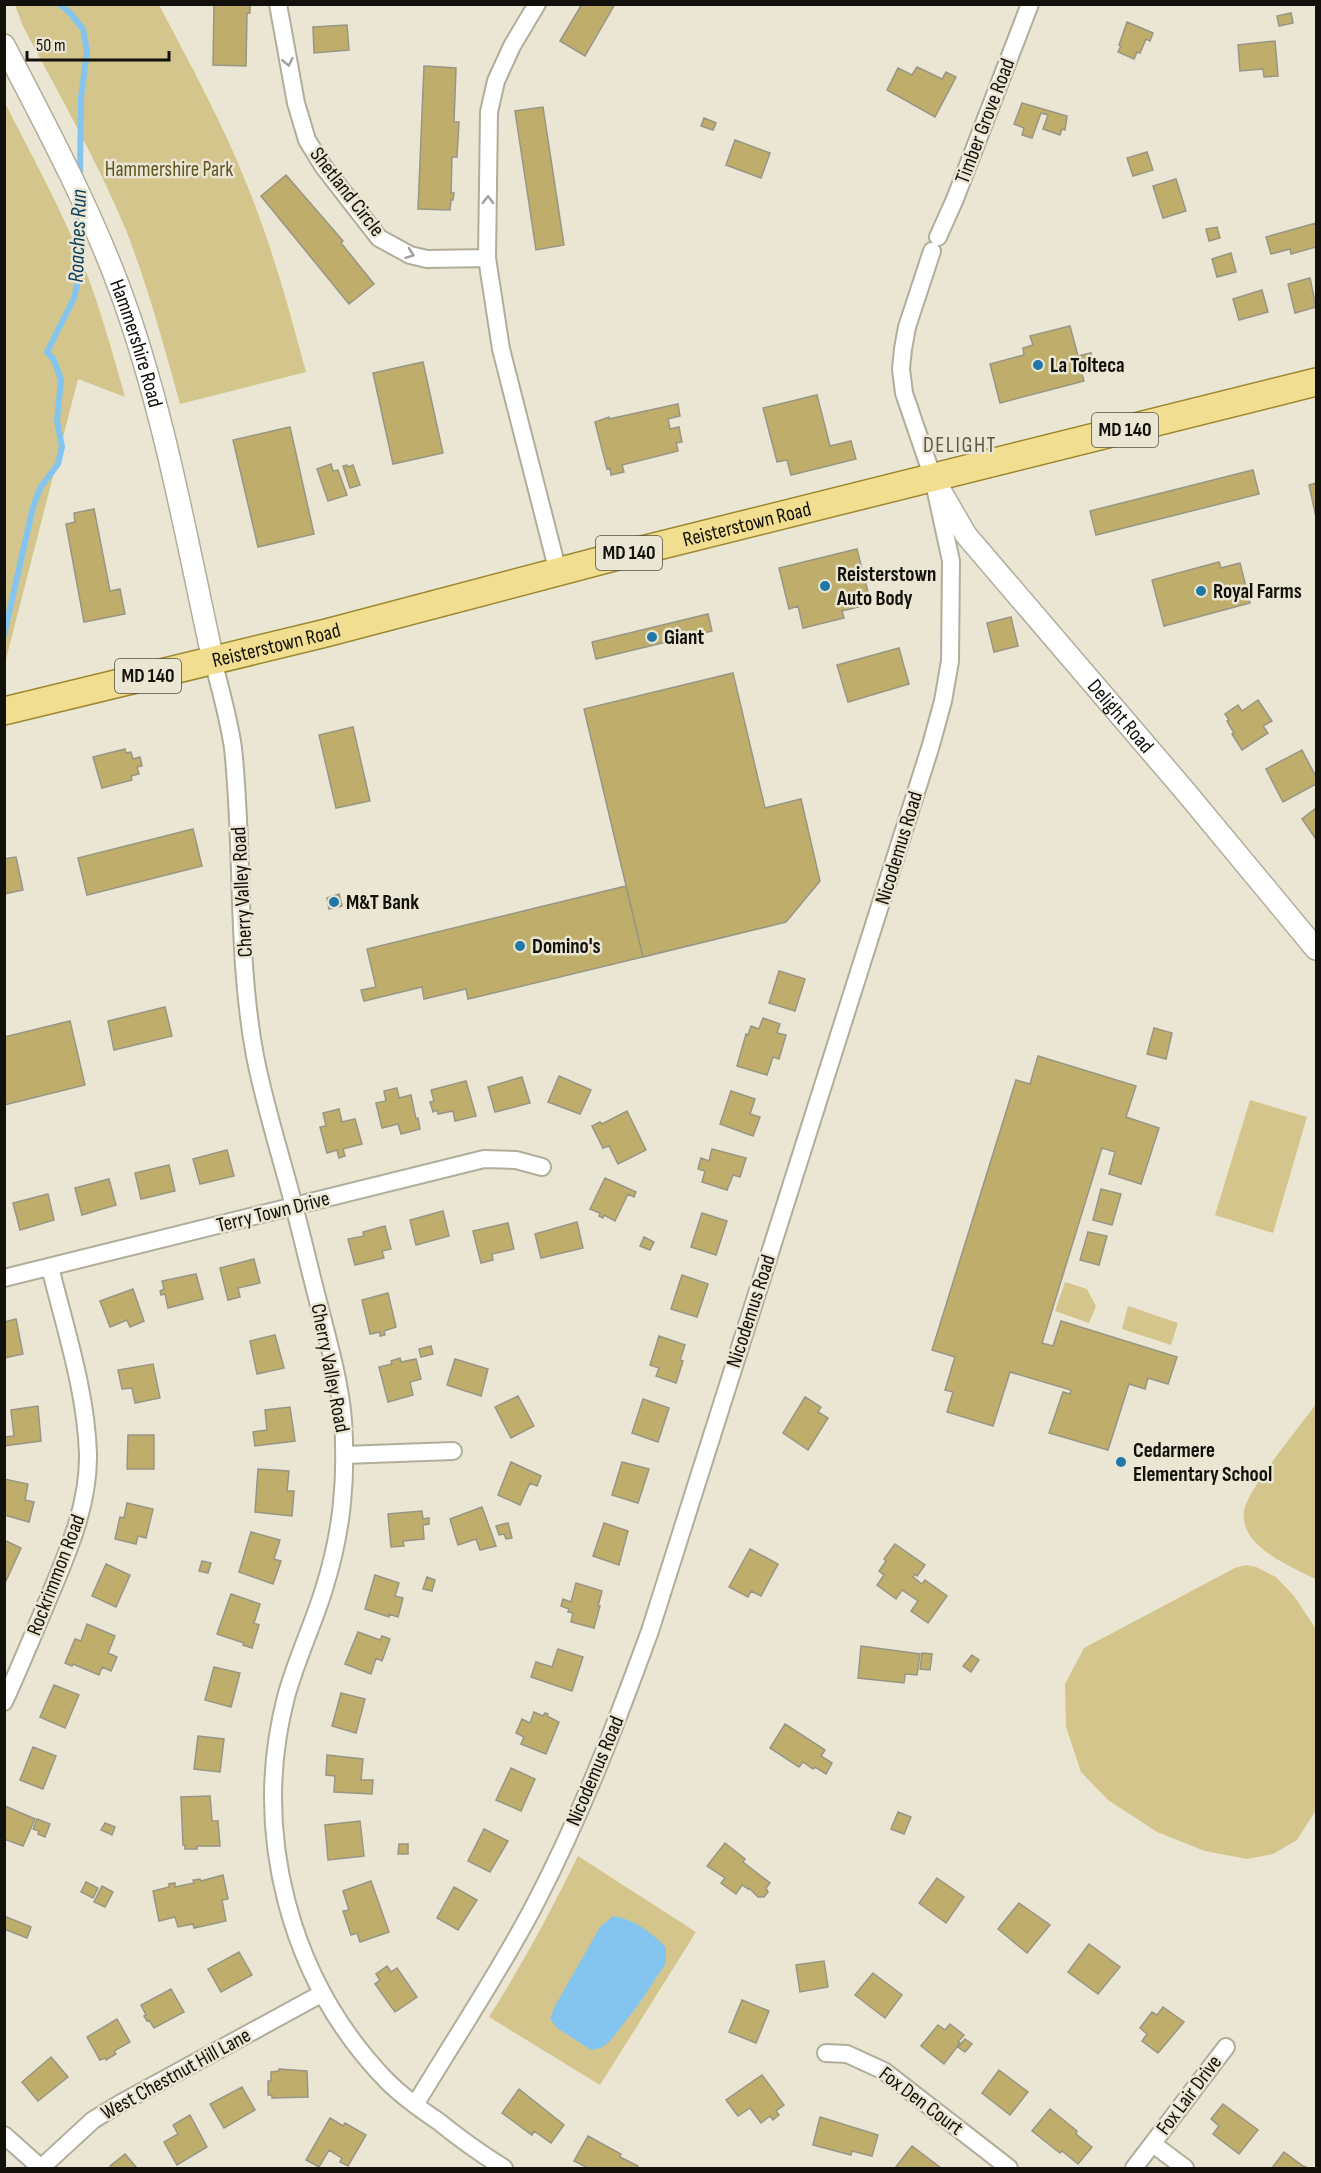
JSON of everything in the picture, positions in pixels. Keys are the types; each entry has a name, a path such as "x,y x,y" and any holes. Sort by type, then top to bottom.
{"main road":[{"name":"Reisterstown Road","path":"4,711 1317,382"}],"street":[{"name":"Shetland Circle","path":"278,4 296,103 307,140 323,166 379,238 410,255 427,259 487,258"},
{"path":"537,4 496,81 489,112 487,258 501,349 558,572"},
{"name":"Timber Grove Road","path":"933,478 904,393 902,369 907,327 935,244 955,199 1030,4"},
{"name":"Hammershire Road","path":"4,45 97,231 120,288 164,439 213,660"},
{"name":"Delight Road","path":"933,478 966,535 1317,949"},
{"name":"Nicodemus Road","path":"415,2104 534,1906 612,1737 650,1631 900,847 931,745 950,661 951,561 933,478"},
{"name":"Cherry Valley Road","path":"213,660 232,743 239,827 244,958 254,1052 333,1362 343,1414 344,1496 338,1538 324,1590 287,1694 277,1741 273,1791 274,1837 283,1889 298,1941 321,1994 365,2056 390,2084 481,2162 504,2169"},
{"name":"Terry Town Drive","path":"4,1278 484,1159 516,1160 542,1167"},
{"name":"Rockrimmon Road","path":"4,1702 66,1557 80,1519 86,1486 88,1456 86,1422 50,1267"},
{"path":"345,1455 453,1451"},
{"name":"West Chestnut Hill Lane","path":"41,2168 93,2120 160,2080 321,1994"},
{"name":"Fox Lair Drive","path":"1134,2169 1226,2047"},
{"name":"Fox Den Court","path":"826,2053 847,2054 884,2071 1009,2169"},
{"path":"4,2135 41,2168"},
{"name":"Fox Lair Drive","path":"1153,2144 1185,2169"}],"green space":[{"name":"Hammershire Park","path":"15,5 159,5 216,116 247,185 272,254 306,372 180,404 149,295 126,230 90,152 23,26"},
{"name":"Hammershire Park","path":"5,103 76,248 102,317 125,397 78,379 5,663"},
{"path":"1250,1100 1307,1117 1273,1233 1215,1215"},
{"path":"1065,1282 1087,1289 1096,1306 1089,1323 1055,1311"},
{"path":"1128,1306 1178,1323 1171,1345 1122,1329"},
{"path":"1316,1404 1316,1579 1275,1558 1256,1543 1245,1525 1244,1514 1247,1501 1254,1488"},
{"path":"1246,1565 1256,1567 1276,1577 1294,1596 1316,1629 1316,1810 1297,1840 1273,1854 1247,1859 1205,1851 1157,1832 1108,1800 1081,1772 1066,1727 1065,1684 1084,1648 1235,1568"},
{"path":"578,1856 696,1932 600,2085 489,2017 536,1938"}],"water":[{"path":"613,1916 636,1924 666,1947 666,1963 639,2004 610,2041 601,2048 591,2050 557,2028 550,2019 555,2006 600,1927"}],"building":[{"path":"214,4 250,4 250,13 247,13 246,66 213,65"},
{"path":"582,4 615,4 585,56 560,41"},
{"path":"1291,13 1293,23 1279,26 1277,16"},
{"path":"1127,22 1153,33 1150,41 1146,39 1140,53 1137,52 1134,59 1118,52"},
{"path":"347,25 349,50 314,53 313,27"},
{"path":"1275,41 1278,76 1264,77 1263,69 1240,71 1238,45"},
{"path":"424,66 456,68 454,122 459,122 457,157 452,157 451,193 454,193 450,210 418,209"},
{"path":"917,67 942,79 946,72 956,77 935,117 887,90 898,68 912,75"},
{"path":"1022,103 1067,116 1065,130 1062,129 1060,135 1043,129 1048,115 1041,113 1032,138 1022,135 1024,128 1014,124"},
{"path":"543,107 564,245 536,250 515,111"},
{"path":"704,118 716,123 713,130 701,126"},
{"path":"735,140 770,153 761,178 726,165"},
{"path":"1147,152 1153,170 1133,176 1127,158"},
{"path":"286,175 343,241 341,243 374,284 349,304 261,196"},
{"path":"1176,179 1186,211 1163,218 1153,186"},
{"path":"1316,223 1316,247 1291,254 1290,249 1271,254 1266,237"},
{"path":"1217,227 1220,238 1209,241 1206,229"},
{"path":"1231,253 1236,272 1217,277 1212,259"},
{"path":"1310,278 1316,307 1295,313 1288,284"},
{"path":"1262,290 1268,312 1239,320 1233,299"},
{"name":"La Tolteca","path":"1070,326 1078,356 1091,353 1093,364 1080,367 1084,381 1000,403 990,364 1024,355 1023,348 1033,345 1030,336"},
{"path":"423,362 443,453 393,464 373,373"},
{"path":"817,395 830,446 851,441 856,459 791,475 787,460 777,462 763,408"},
{"path":"678,404 680,416 668,419 670,429 679,427 682,442 676,443 678,451 622,465 624,472 611,475 610,468 607,469 595,422 609,417 609,419"},
{"path":"290,427 314,534 258,547 233,440"},
{"path":"331,464 333,471 338,470 347,495 328,501 317,469"},
{"path":"353,465 360,485 350,488 343,466 348,467"},
{"path":"1253,470 1259,494 1096,535 1090,511"},
{"path":"1316,483 1316,517 1309,485"},
{"path":"94,509 110,591 120,589 125,614 84,622 66,524 75,522 74,513"},
{"name":"Reisterstown Auto Body","path":"857,549 871,604 842,611 844,618 803,628 798,606 789,609 779,568"},
{"name":"Royal Farms","path":"1219,562 1221,568 1240,563 1250,603 1164,626 1152,580"},
{"name":"Giant","path":"708,614 712,631 596,659 592,642"},
{"path":"1011,617 1018,646 994,652 987,623"},
{"path":"899,648 909,684 848,702 837,665"},
{"name":"Giant","path":"733,673 765,808 801,799 820,881 786,922 643,957 584,709"},
{"path":"1258,700 1272,721 1263,726 1268,733 1242,750 1232,734 1234,733 1225,714 1238,705 1242,711"},
{"path":"353,727 370,801 336,808 319,735"},
{"path":"125,749 126,753 131,752 133,759 140,757 142,766 137,767 139,774 131,776 132,780 102,788 93,757"},
{"path":"1302,750 1316,777 1316,784 1283,802 1266,769"},
{"path":"1316,808 1316,839 1302,819"},
{"path":"193,829 202,866 87,895 78,858"},
{"path":"16,857 23,890 4,894 4,859"},
{"path":"626,886 643,957 468,999 466,989 424,999 422,987 364,1001 361,990 376,987 367,949"},
{"name":"M&T Bank","path":"339,894 342,906 329,909 327,898"},
{"path":"779,971 805,979 795,1011 769,1003"},
{"path":"165,1007 172,1036 114,1050 108,1021"},
{"path":"763,1018 780,1024 777,1033 786,1035 779,1059 773,1057 767,1075 737,1066 746,1034 748,1035 751,1026 759,1029"},
{"path":"70,1021 85,1085 4,1105 4,1037"},
{"path":"1154,1028 1172,1033 1166,1059 1147,1054"},
{"path":"1038,1056 1136,1086 1126,1117 1159,1128 1141,1184 1109,1174 1115,1152 1102,1148 1042,1343 1053,1346 1061,1321 1177,1357 1168,1384 1148,1378 1145,1389 1129,1384 1108,1450 1049,1433 1063,1392 1070,1394 1071,1390 1010,1372 993,1426 947,1412 953,1392 945,1390 955,1357 932,1350 1016,1080 1030,1084"},
{"path":"559,1076 591,1090 580,1114 548,1102"},
{"path":"522,1077 530,1103 495,1112 488,1087"},
{"path":"466,1081 476,1116 455,1121 453,1111 438,1114 437,1110 433,1112 430,1102 434,1101 431,1090"},
{"path":"397,1088 399,1098 411,1095 420,1129 401,1134 398,1124 382,1128 376,1103 386,1101 384,1091"},
{"path":"731,1091 755,1099 750,1114 760,1117 753,1136 720,1124"},
{"path":"339,1109 342,1122 355,1119 362,1144 343,1149 345,1156 339,1158 337,1150 327,1153 320,1127 326,1126 323,1113"},
{"path":"627,1111 646,1150 618,1164 609,1146 603,1148 592,1126 600,1122 602,1124"},
{"path":"712,1149 746,1158 740,1177 733,1175 727,1190 702,1182 705,1171 698,1169 701,1158 709,1161"},
{"path":"227,1150 234,1176 200,1184 193,1159"},
{"path":"169,1165 175,1191 141,1199 135,1173"},
{"path":"605,1178 636,1192 634,1197 628,1194 615,1221 604,1215 603,1218 599,1216 600,1213 590,1209"},
{"path":"109,1179 116,1205 82,1215 75,1188"},
{"path":"1101,1189 1121,1194 1112,1225 1093,1220"},
{"path":"48,1194 54,1220 20,1230 13,1203"},
{"path":"443,1211 449,1236 416,1245 410,1220"},
{"path":"702,1213 727,1221 716,1255 691,1247"},
{"path":"577,1222 583,1248 541,1258 535,1234"},
{"path":"508,1223 514,1249 492,1254 493,1260 481,1263 473,1231"},
{"path":"385,1226 391,1249 382,1251 384,1258 355,1265 348,1239 364,1236 363,1232"},
{"path":"1088,1232 1107,1236 1099,1265 1080,1260"},
{"path":"644,1237 654,1242 650,1250 640,1246"},
{"path":"254,1259 260,1283 238,1288 240,1297 228,1300 220,1268"},
{"path":"196,1274 203,1299 168,1308 165,1294 161,1295 160,1291 164,1289 162,1281"},
{"path":"682,1275 708,1284 697,1317 671,1309"},
{"path":"133,1289 144,1321 130,1327 127,1320 110,1327 100,1301"},
{"path":"388,1293 396,1327 384,1331 385,1335 380,1336 380,1332 370,1334 362,1300"},
{"path":"16,1319 23,1354 4,1358 4,1322"},
{"path":"275,1335 284,1368 257,1374 250,1341"},
{"path":"659,1336 685,1345 676,1383 656,1376 659,1368 650,1365"},
{"path":"431,1346 433,1354 421,1357 419,1349"},
{"path":"400,1358 401,1362 416,1359 421,1379 410,1382 413,1395 388,1402 379,1367 392,1364 391,1361"},
{"path":"455,1359 488,1369 481,1396 447,1385"},
{"path":"153,1364 160,1398 135,1403 132,1388 122,1389 118,1370"},
{"path":"518,1396 534,1426 511,1438 495,1407"},
{"path":"805,1397 821,1407 818,1412 828,1418 808,1450 783,1433"},
{"path":"643,1399 669,1408 658,1442 632,1433"},
{"path":"38,1406 41,1441 4,1446 4,1437 14,1436 11,1410"},
{"path":"290,1407 295,1441 255,1446 253,1432 267,1430 265,1410"},
{"path":"128,1435 154,1435 154,1469 127,1469"},
{"path":"511,1462 541,1476 537,1486 530,1483 520,1505 498,1495"},
{"path":"622,1462 649,1469 638,1503 612,1495"},
{"path":"258,1469 289,1471 287,1491 294,1491 292,1516 255,1512"},
{"path":"4,1479 28,1484 25,1500 34,1502 29,1522 4,1515"},
{"path":"127,1503 153,1509 146,1538 138,1536 136,1544 115,1539 120,1517 124,1518"},
{"path":"482,1507 496,1546 480,1550 476,1539 458,1545 450,1519"},
{"path":"422,1511 423,1519 429,1518 429,1524 423,1525 424,1539 403,1541 404,1546 391,1547 388,1514"},
{"path":"508,1523 512,1538 506,1539 504,1534 499,1535 496,1526"},
{"path":"604,1523 628,1531 619,1565 593,1556"},
{"path":"251,1532 280,1540 274,1559 281,1561 273,1584 239,1572"},
{"path":"4,1540 21,1548 6,1581 4,1580"},
{"path":"895,1544 925,1565 917,1576 915,1574 913,1577 922,1584 925,1580 947,1596 928,1623 911,1611 918,1601 902,1590 896,1599 877,1585 884,1575 879,1571 886,1561 884,1559"},
{"path":"750,1549 778,1564 761,1596 751,1591 748,1597 729,1587"},
{"path":"202,1561 211,1563 208,1573 199,1571"},
{"path":"106,1564 130,1575 116,1607 92,1596"},
{"path":"375,1575 399,1583 395,1596 403,1598 398,1617 389,1614 389,1617 365,1609"},
{"path":"427,1577 435,1580 432,1591 423,1589"},
{"path":"576,1583 602,1591 594,1628 571,1622 573,1613 561,1606 563,1599 571,1602"},
{"path":"231,1594 260,1604 254,1623 259,1625 252,1648 217,1634"},
{"path":"87,1624 115,1636 108,1653 117,1657 111,1671 102,1667 99,1675 65,1663 75,1639 81,1641"},
{"path":"358,1632 380,1640 382,1636 390,1639 382,1661 376,1658 371,1674 345,1664"},
{"path":"861,1646 920,1654 917,1675 905,1674 904,1683 858,1678"},
{"path":"558,1649 583,1657 572,1691 531,1677 536,1662 552,1667"},
{"path":"922,1653 932,1654 930,1670 920,1669"},
{"path":"972,1655 979,1660 971,1672 963,1666"},
{"path":"214,1667 240,1673 231,1707 205,1700"},
{"path":"54,1685 79,1695 65,1728 40,1717"},
{"path":"341,1693 365,1699 356,1733 332,1726"},
{"path":"534,1712 543,1716 545,1713 548,1714 547,1716 559,1722 546,1754 521,1744 524,1737 516,1733 522,1719 530,1723"},
{"path":"785,1724 825,1750 821,1756 832,1763 826,1774 803,1762 799,1767 770,1748"},
{"path":"198,1736 224,1739 220,1772 194,1769"},
{"path":"33,1747 56,1756 43,1789 20,1780"},
{"path":"327,1755 363,1759 361,1780 373,1780 372,1794 334,1792 335,1776 326,1775"},
{"path":"511,1768 535,1779 521,1811 496,1800"},
{"path":"210,1796 212,1821 218,1821 220,1846 197,1846 197,1849 185,1849 181,1797"},
{"path":"5,1806 35,1819 23,1846 4,1839"},
{"path":"898,1812 911,1817 904,1834 891,1829"},
{"path":"37,1819 50,1824 45,1837 33,1829"},
{"path":"360,1821 364,1856 328,1860 325,1825"},
{"path":"105,1823 115,1827 112,1835 101,1830"},
{"path":"484,1829 508,1841 490,1872 468,1861"},
{"path":"725,1843 745,1859 743,1862 770,1883 764,1897 758,1897 742,1885 736,1894 721,1883 725,1878 707,1866"},
{"path":"399,1844 408,1844 408,1854 398,1854"},
{"path":"223,1875 228,1899 222,1900 226,1921 194,1928 193,1924 178,1927 175,1917 159,1921 153,1891 169,1887 169,1884 175,1883 175,1887 194,1883 193,1880 200,1879 201,1881"},
{"path":"937,1878 964,1897 946,1923 919,1903"},
{"path":"371,1881 389,1932 360,1942 357,1933 351,1935 343,1911 349,1910 343,1891"},
{"path":"86,1882 98,1888 93,1898 81,1892"},
{"path":"102,1886 113,1892 105,1907 94,1902"},
{"path":"454,1887 477,1900 458,1930 437,1918"},
{"path":"1019,1903 1050,1925 1027,1953 998,1929"},
{"path":"4,1916 31,1927 27,1938 4,1929"},
{"path":"1089,1944 1120,1967 1098,1994 1068,1972"},
{"path":"239,1952 252,1975 221,1992 208,1969"},
{"path":"824,1961 828,1987 800,1992 796,1965"},
{"path":"387,1966 391,1972 397,1968 417,1997 395,2012 375,1984 380,1980 376,1974"},
{"path":"873,1973 902,1995 885,2018 855,1995"},
{"path":"171,1989 184,2012 154,2028 144,2016 146,2015 141,2005"},
{"path":"742,2000 769,2011 756,2043 729,2032"},
{"path":"1163,2007 1184,2022 1158,2053 1142,2041 1147,2034 1140,2028 1152,2012 1157,2015"},
{"path":"117,2019 130,2042 114,2051 116,2054 106,2060 105,2058 100,2060 87,2037"},
{"path":"950,2024 964,2035 944,2064 921,2046 938,2025 945,2030"},
{"path":"965,2039 972,2044 965,2052 958,2047"},
{"path":"51,2057 68,2077 38,2101 22,2082"},
{"path":"279,2069 307,2071 308,2097 272,2098 272,2095 268,2095 268,2081 271,2081 271,2072 279,2071"},
{"path":"999,2070 1028,2092 1010,2115 982,2093"},
{"path":"762,2075 784,2105 776,2111 779,2115 773,2120 770,2116 761,2123 750,2108 738,2116 726,2100"},
{"path":"242,2087 255,2110 224,2128 210,2104"},
{"path":"519,2089 564,2125 551,2143 534,2131 532,2135 502,2113"},
{"path":"1223,2104 1258,2130 1239,2154 1213,2134 1219,2126 1211,2119"},
{"path":"1050,2109 1077,2131 1076,2134 1092,2147 1078,2164 1032,2131"},
{"path":"190,2115 207,2147 177,2165 164,2142 178,2134 173,2125"},
{"path":"820,2117 878,2135 872,2156 852,2151 851,2155 813,2145"},
{"path":"330,2118 343,2126 345,2123 366,2135 348,2166 340,2162 342,2158 329,2150 319,2167 306,2160"},
{"path":"588,2136 621,2154 620,2157 638,2166 637,2168 588,2168 574,2161"},
{"path":"912,2146 941,2168 895,2168"},
{"path":"1284,2152 1303,2166 1308,2168 1272,2168"},
{"path":"125,2154 137,2168 112,2168 110,2166"}],"waterway":[{"name":"Roaches Run","path":"59,4 83,29 87,51 81,98 80,177"},
{"name":"Roaches Run","path":"4,635 33,507 40,488 58,464 62,447 57,421 61,380 54,360 47,352 74,298 78,281 79,212"}],"place":[{"name":"La Tolteca","path":"1038,365"},
{"name":"Reisterstown Auto Body","path":"825,586"},
{"name":"Royal Farms","path":"1201,591"},
{"name":"Giant","path":"652,637"},
{"name":"M&T Bank","path":"334,902"},
{"name":"Domino's","path":"520,946"},
{"name":"Cedarmere Elementary School","path":"1121,1462"}],"district":[{"name":"DELIGHT","path":"960,445"}]}
